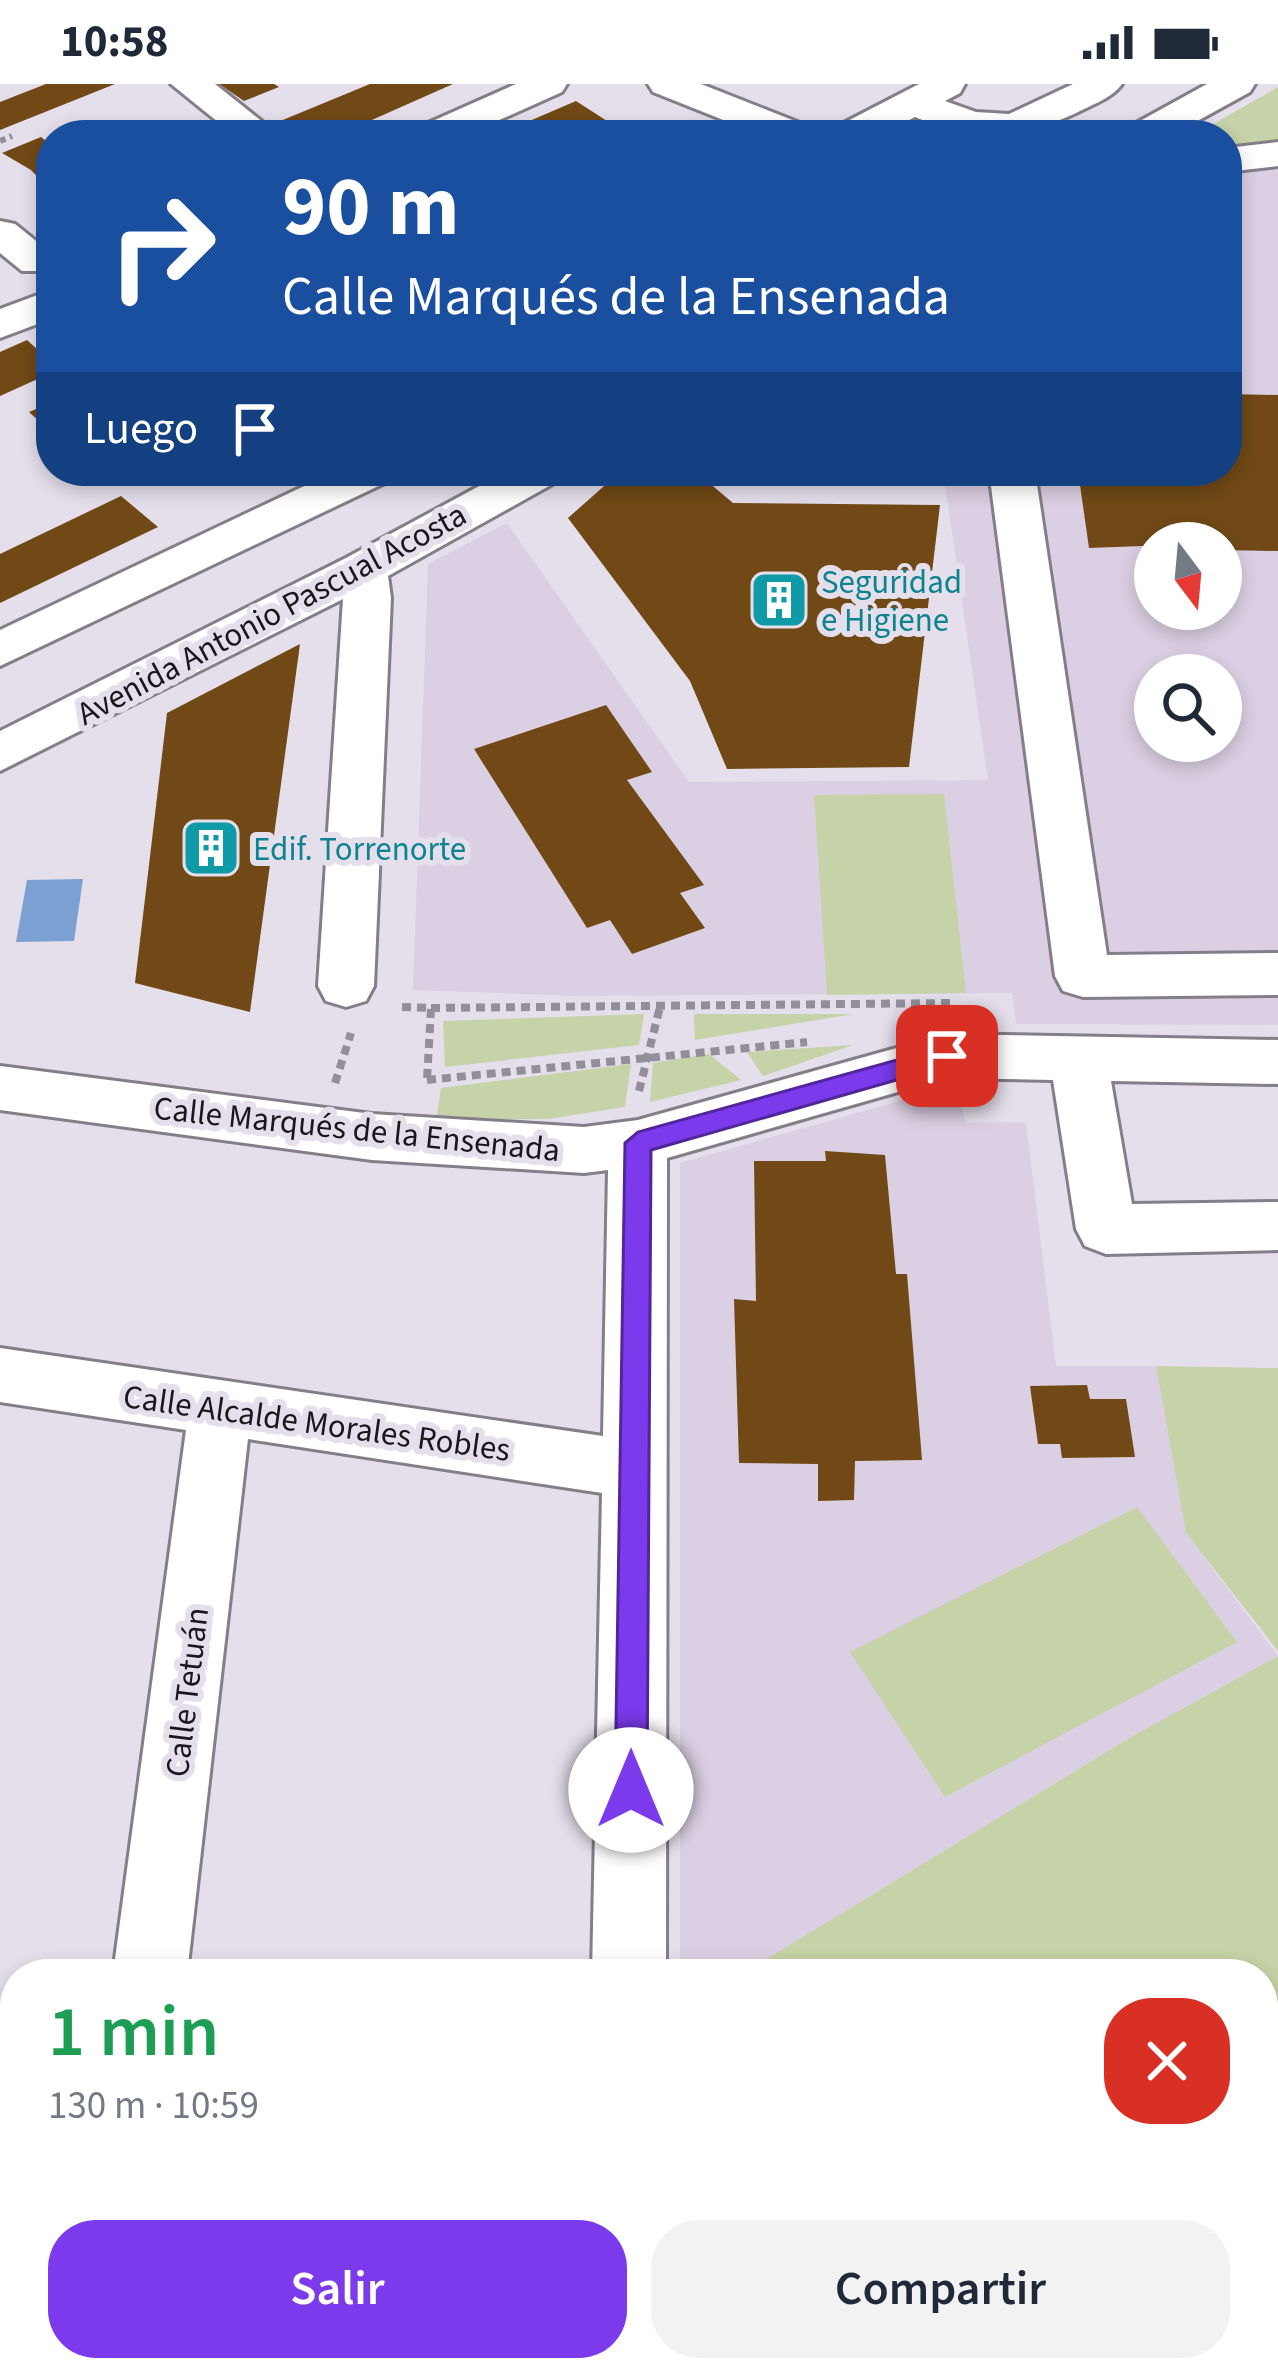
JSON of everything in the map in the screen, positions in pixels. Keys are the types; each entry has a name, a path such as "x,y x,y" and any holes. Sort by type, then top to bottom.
{"street":[{"path":"190,84 239,120"},
{"path":"467,120 548,84"},
{"path":"667,84 758,120"},
{"path":"1031,120 1103,84"},
{"path":"1170,120 1236,84"},
{"path":"879,120 931,93 956,120"},
{"path":"1242,158 1278,154"},
{"path":"0,233 36,274"},
{"path":"0,325 36,291"},
{"path":"0,650 305,486"},
{"name":"Avenida Antonio Pascual Acosta","path":"7,739 363,569 515,486"},
{"path":"1014,486 1083,976 1278,974"},
{"path":"348,1009 367,598 363,569"},
{"name":"Calle Marqués de la Ensenada","path":"0,1088 372,1136 584,1150 636,1127 947,1056 1278,1062"},
{"path":"1079,1061 1106,1229 1278,1226"},
{"path":"629,1959 636,1127"},
{"name":"Calle Alcalde Morales Robles","path":"0,1375 634,1468"},
{"name":"Calle Tetuán","path":"152,1959 220,1410"}],"path":[{"path":"0,141 12,136"},
{"path":"402,1007 952,1003 955,1016"},
{"path":"636,1127 660,1006"},
{"path":"425,1103 431,1008"},
{"path":"331,1095 348,1009"},
{"path":"427,1080 649,1054 814,1041"}],"shaded area":[{"path":"1278,140 1278,1025 1016,1024 1012,993 577,996 413,990 428,564 507,523 689,782 988,780 945,486 1242,486 1242,146"},
{"path":"949,1087 959,1094 966,1123 1026,1122 1056,1366 1156,1366 1186,1533 1278,1656 1131,1737 767,1959 680,1959 680,1163"}],"green space":[{"path":"1278,87 1278,140 1242,146 1242,120 1220,120"},
{"path":"944,794 966,993 827,995 814,795"},
{"path":"644,1014 639,1045 445,1067 443,1021"},
{"path":"694,1014 854,1014 695,1040"},
{"path":"853,1045 763,1076 747,1052"},
{"path":"709,1054 741,1080 650,1102 653,1063"},
{"path":"631,1064 625,1107 548,1119 436,1120 441,1088"},
{"path":"1156,1366 1278,1368 1278,1651 1186,1533"},
{"path":"1137,1507 1237,1642 945,1797 850,1652"},
{"path":"1278,1656 1278,1959 767,1959 1131,1737"}],"water":[{"path":"83,879 74,941 16,942 27,880"}],"building":[{"path":"46,84 115,84 0,130 0,102"},
{"path":"219,84 274,84 279,87 244,101"},
{"path":"370,84 453,84 372,120 283,120"},
{"path":"576,101 605,120 532,120"},
{"path":"36,139 36,175 31,170 2,153"},
{"path":"27,340 36,348 36,380 0,396 0,352"},
{"path":"1242,394 1278,395 1278,551 1242,550 1242,522 1134,522 1134,546 1089,548 1080,486 1242,486"},
{"name":"Seguridad e Higiene","path":"604,486 713,486 733,503 940,505 909,767 727,769 690,681 568,518"},
{"path":"121,496 158,527 0,603 0,554"},
{"name":"Edif. Torrenorte","path":"300,644 250,1012 135,983 167,713"},
{"path":"606,705 652,772 627,780 704,885 680,893 705,928 632,954 610,920 587,928 474,749"},
{"path":"825,1151 885,1155 896,1274 907,1274 922,1460 855,1461 854,1500 818,1501 818,1464 739,1463 734,1299 756,1301 754,1161 826,1161"},
{"path":"1087,1385 1090,1399 1126,1399 1135,1457 1062,1458 1060,1444 1038,1444 1030,1386"}],"place":[{"name":"Seguridad e Higiene","path":"779,600"},
{"name":"Edif. Torrenorte","path":"211,848"}],"route":[{"path":"631,1790 638,1143 947,1056"}]}
